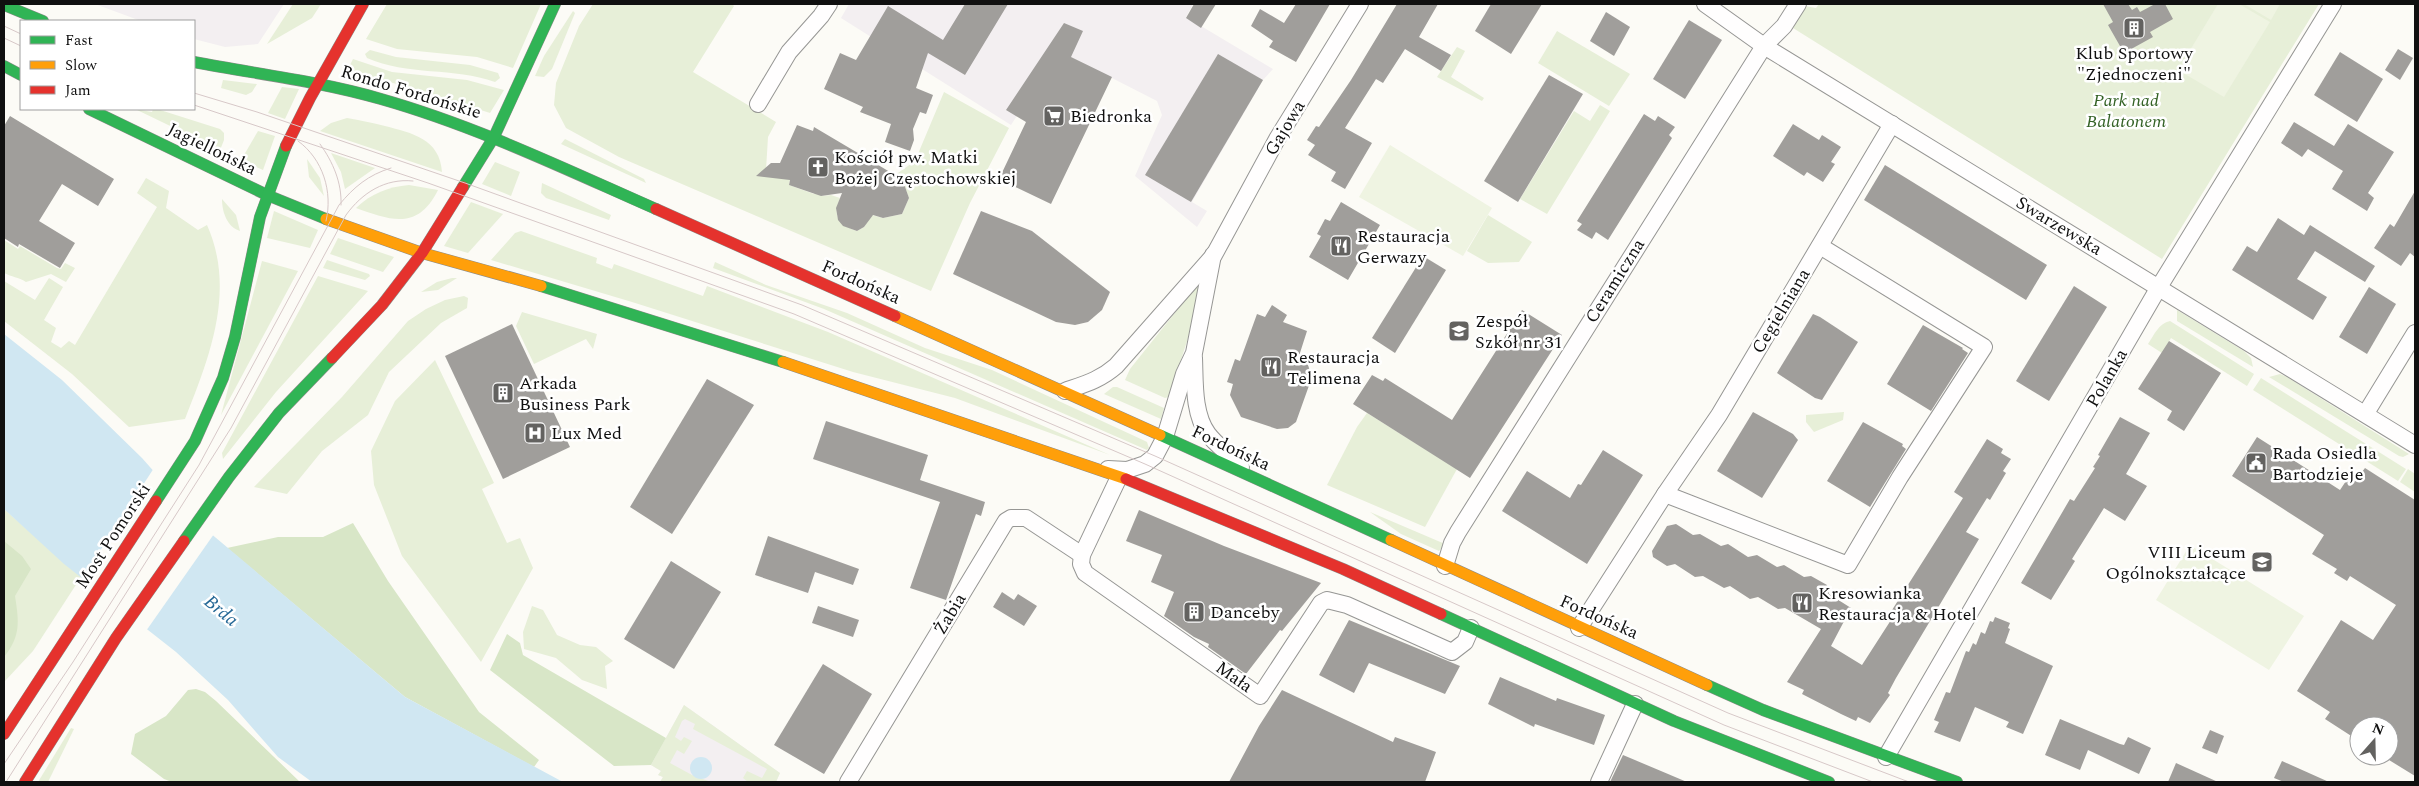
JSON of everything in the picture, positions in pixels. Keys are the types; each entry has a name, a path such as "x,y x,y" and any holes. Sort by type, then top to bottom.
{"main road":[{"path":"195,62 319,83 363,4"},
{"path":"494,136 555,4"},
{"path":"4,5 41,20"},
{"path":"4,66 20,74"},
{"name":"Rondo Fordońskie","path":"25,782 116,638 229,477 279,414 382,304 422,252 494,136 414,108 319,83 267,195 256,232 230,358 211,407 195,441"},
{"name":"Jagiellońska","path":"91,110 267,195"},
{"name":"Fordońska","path":"494,136 1065,391 1579,628 1763,710 1957,782"},
{"path":"267,195 340,224 422,252 514,278 830,376 1098,469 1343,569 1674,721 1829,782"},
{"name":"Most Pomorski","path":"4,734 61,650 195,441"}],"street":[{"path":"758,104 789,52 821,16 829,4"},
{"name":"Gajowa","path":"1065,391 1090,384 1116,366 1214,255 1277,140 1360,4"},
{"name":"Swarzewska","path":"1705,4 1764,46 2366,413 2415,445"},
{"name":"Ceramiczna","path":"1445,566 1452,543 1469,514 1764,46 1784,26 1798,4"},
{"name":"Polanka","path":"1886,757 2160,287 2333,4"},
{"name":"Cegielniana","path":"1579,628 1718,415 1892,124"},
{"path":"1665,494 1848,565 1900,478 1984,347 1820,246"},
{"name":"Gajowa","path":"1098,469 1126,470 1145,464 1155,456 1166,437 1184,374 1194,352 1214,255"},
{"path":"2366,413 2415,333"},
{"name":"Gajowa","path":"1194,352 1197,397 1201,419 1206,432 1248,474 1263,482"},
{"path":"1082,555 1119,477"},
{"name":"Żabia","path":"848,782 1006,521 1011,518 1026,518 1082,555"},
{"name":"Mała","path":"1082,555 1081,564 1085,573 1260,696 1321,603 1327,600 1346,605 1452,652 1465,642 1471,628"},
{"path":"1599,782 1635,704"}],"shaded area":[{"path":"95,4 284,4 258,44 225,47 195,39 195,20 138,20"},
{"path":"849,4 1193,4 1186,17 1273,69 1263,80 1192,202 1207,211 1197,227 1135,176 1162,115 1157,101 1059,51 1011,125 841,18"},
{"path":"684,705 780,773 776,782 660,782 663,777 658,775 661,771 651,765"}],"green space":[{"path":"293,4 321,4 312,18 267,44"},
{"path":"387,4 541,4 513,68 477,57 397,49 366,39"},
{"path":"593,4 732,4 734,6 693,72 776,122 768,137 766,170 790,179 789,185 814,194 816,189 822,196 831,195 840,198 837,211 839,219 846,226 857,231 864,227 872,215 883,218 902,214 909,198 904,185 893,180 895,175 915,161 944,92 1009,128 970,203 931,291 619,157 566,128 554,105 556,83 579,26"},
{"name":"Park nad Balatonem","path":"1819,4 2319,4 2162,259 1793,28 1805,6 1816,8"},
{"path":"2218,4 2239,4 2270,22 2224,97 2178,70"},
{"path":"2244,4 2280,4 2271,20"},
{"path":"573,11 575,13 552,69 544,77 535,76 544,56"},
{"path":"1557,31 1630,74 1609,106 1538,63"},
{"path":"1457,47 1465,51 1451,77 1484,98 1482,101 1437,77"},
{"path":"370,50 396,57 470,65 498,73 500,78 495,82 463,74 414,70 382,64 367,58 365,54"},
{"path":"353,59 392,72 467,80 504,90 490,113 406,86 349,73 347,71"},
{"path":"223,80 257,84 252,92 246,95 221,88"},
{"path":"282,87 299,89 285,119 268,113"},
{"path":"1600,105 1610,111 1547,214 1520,199 1574,111 1590,121"},
{"path":"137,110 152,112 153,110 160,110 220,129 224,133 224,140 220,150"},
{"path":"347,118 395,129 423,139 436,152 442,172 320,131 331,123"},
{"path":"258,131 275,136 263,170 241,160"},
{"path":"565,139 644,179 646,183 561,144"},
{"path":"1390,145 1492,208 1463,256 1359,197"},
{"path":"331,153 375,168 345,189 341,172"},
{"path":"307,159 320,178 324,196 309,177"},
{"path":"495,162 520,172 511,196 482,184"},
{"path":"146,178 169,191 166,208 198,230 207,225 215,249 219,274 219,298 211,347 185,419 129,427 72,374 4,321 4,281 35,300 49,278 63,287 44,320 56,328 51,342 61,348 69,341 75,345 157,207 137,193"},
{"path":"542,183 611,215 609,220 546,198 541,193"},
{"path":"409,185 438,190 422,212 413,217 392,219 356,208 368,198 381,192 394,187"},
{"path":"222,199 236,215 240,231 235,229 226,218"},
{"path":"471,202 503,214 468,253 444,246"},
{"path":"274,211 318,230 310,248 267,238"},
{"path":"1488,215 1532,242 1519,262 1488,263 1467,251"},
{"path":"521,231 597,258 596,263 612,269 614,264 703,296 707,286 828,332 1110,455 955,398 853,372 632,302 491,260 515,233"},
{"path":"338,238 394,257 383,272 330,254"},
{"path":"4,240 18,249 20,246 57,268 61,269 65,263 75,268 66,282 51,274 26,282 4,273"},
{"path":"327,260 369,274 370,276 365,280 323,268"},
{"path":"262,261 298,271 221,415"},
{"path":"715,262 766,285 847,313 925,348 992,370 1143,440 1147,442 1149,448 1147,450 824,309 713,268"},
{"path":"1206,274 1208,276 1169,397 1165,398 1125,380 1130,369"},
{"path":"318,276 368,291 276,392 223,459 222,453"},
{"path":"457,278 438,290 421,292 437,282"},
{"path":"464,296 468,298 467,308 441,323 389,372 368,415 322,451 287,494 254,487 342,397 408,321 426,309 445,300"},
{"path":"2177,310 2244,351 2251,358 2253,367 2177,321"},
{"path":"522,312 597,334 593,349 586,339 534,364 516,326"},
{"path":"2170,321 2254,374 2247,386 2171,338 2162,353 2148,344 2160,327"},
{"path":"435,360 494,483 482,489 507,543 520,538 533,568 481,662 402,556 374,485 371,451 395,401"},
{"path":"2280,374 2409,454 2403,457 2399,456 2269,377"},
{"path":"2261,378 2406,469 2398,481 2253,390"},
{"path":"1113,387 1117,387 1164,408 1161,419 1104,394"},
{"path":"1844,412 1843,420 1814,432 1806,422 1806,415"},
{"path":"1367,413 1457,469 1425,527 1327,485 1357,427"},
{"path":"2408,469 2415,474 2415,492 2400,482"},
{"path":"4,509 81,577 33,651 4,682"},
{"path":"1370,512 1445,544 1439,551 1401,534"},
{"path":"353,523 388,581 479,712 539,760 534,767 405,697 227,548 278,537 323,537"},
{"path":"4,541 22,556 31,569 15,596 18,621 16,635 4,657"},
{"path":"2190,545 2304,616 2269,670 2156,600"},
{"path":"532,606 543,610 557,635 580,645 596,647 613,661 605,666 607,689 582,680 556,658 524,649 523,632"},
{"path":"507,634 520,643 523,655 666,738 651,765 614,766 490,670"},
{"path":"196,689 205,692 216,701 300,782 172,782 164,779 131,754 135,734 166,716 188,690"},
{"path":"684,705 780,773 776,782 748,782 743,778 747,771 762,778 767,769 693,729 695,724 685,719 682,721 675,737 681,741 684,737 692,741 684,754 677,750 670,763 692,775 711,782 660,782 663,777 658,775 661,771 651,765"},
{"path":"71,728 74,729 48,782 38,782"}],"water":[{"name":"Brda","path":"4,334 62,380 142,458 203,527 405,697 563,782 312,782 278,757 228,700 176,652 64,564 4,509"},
{"path":"701,757 709,760 712,768 709,776 701,779 693,776 690,768 693,760"}],"pier":[{"path":"154,468 214,534 146,631 81,580"}],"building":[{"path":"965,4 1008,4 965,75 928,53 916,88 933,95 926,114 920,112 913,129 914,140 910,151 885,142 891,124 860,112 863,107 824,89 840,53 856,60 888,6 943,40"},
{"path":"1194,4 1216,4 1201,28 1186,18"},
{"path":"1296,4 1330,4 1296,62 1269,47 1273,41 1251,26 1260,9 1284,23"},
{"path":"1397,4 1438,4 1419,37 1451,55 1441,71 1405,49 1383,83 1376,79 1345,128 1372,143 1345,189 1331,181 1336,172 1308,155 1315,145 1307,140 1316,126 1319,127 1351,80"},
{"path":"1491,4 1542,4 1511,54 1475,31"},
{"name":"Klub Sportowy \"Zjednoczeni\"","path":"2103,4 2128,4 2132,10 2137,7 2140,12 2155,4 2165,4 2173,19 2150,32 2153,37 2124,53 2108,25 2113,22"},
{"path":"1606,12 1630,27 1614,56 1590,41"},
{"path":"1689,20 1722,40 1685,99 1653,79"},
{"name":"Biedronka","path":"1064,23 1083,31 1071,57 1112,77 1051,204 999,179 1026,122 1006,110"},
{"path":"2398,49 2413,58 2400,80 2385,70"},
{"path":"2340,52 2383,79 2357,122 2314,95"},
{"path":"1218,54 1263,80 1191,202 1145,175"},
{"path":"1549,75 1583,94 1518,202 1484,181"},
{"path":"1644,114 1655,121 1658,116 1675,127 1669,135 1672,138 1608,240 1596,232 1592,239 1577,230 1582,224 1577,221"},
{"path":"10,116 114,179 98,206 62,184 39,221 75,243 60,268 19,244 18,247 4,238 4,126"},
{"path":"2294,122 2334,146 2348,124 2394,152 2368,193 2374,198 2367,211 2332,189 2343,171 2308,149 2302,157 2281,143"},
{"path":"1793,124 1819,140 1822,135 1841,147 1831,162 1835,164 1823,182 1807,172 1804,176 1773,156"},
{"name":"Kościół pw. Matki Bożej Częstochowskiej","path":"797,125 813,131 814,127 895,175 893,180 904,184 909,198 902,214 883,218 873,215 864,227 857,231 843,226 838,220 836,208 842,193 821,196 789,185 790,180 756,176 771,163 780,163"},
{"path":"1885,165 2047,265 2026,300 1864,200"},
{"path":"2415,191 2415,257 2410,253 2401,266 2374,248 2390,224 2394,227"},
{"name":"Restauracja Gerwazy","path":"1341,202 1380,225 1348,280 1309,257 1321,236 1317,234 1325,219 1330,221"},
{"path":"981,211 1032,231 1110,292 1102,310 1088,322 1075,325 1056,322 953,274"},
{"path":"2278,218 2304,235 2310,225 2375,266 2365,282 2315,251 2297,279 2327,297 2313,320 2232,270 2247,246 2257,252"},
{"path":"1423,256 1446,270 1395,353 1372,338"},
{"path":"2074,286 2107,307 2049,401 2016,381"},
{"path":"2369,287 2396,304 2367,354 2339,337"},
{"name":"Restauracja Telimena","path":"1272,305 1287,315 1283,322 1307,331 1299,356 1307,362 1311,380 1296,422 1288,428 1277,429 1241,417 1230,395 1233,384 1227,382 1235,359 1240,361 1257,314 1265,317"},
{"path":"1522,310 1562,335 1470,478 1353,404 1372,375 1383,381 1385,378 1452,420"},
{"path":"1813,314 1858,342 1822,400 1815,398 1777,373"},
{"name":"Arkada Business Park","path":"512,324 570,447 503,479 445,356"},
{"path":"1923,325 1963,348 1968,353 1931,411 1887,384"},
{"path":"2169,341 2221,373 2184,431 2167,420 2172,411 2138,389"},
{"path":"707,379 754,405 672,534 630,507"},
{"path":"1753,412 1793,434 1798,440 1762,498 1717,471"},
{"path":"2120,417 2150,433 2126,474 2147,486 2125,521 2104,508 2072,559 2075,561 2051,600 2021,583 2070,499 2074,501 2095,468 2093,467 2100,456 2098,455"},
{"path":"826,421 928,455 920,480 985,502 981,516 976,514 946,600 910,588 940,502 813,459"},
{"path":"1863,422 1903,444 1902,446 1906,449 1870,507 1827,481"},
{"path":"2257,437 2340,490 2352,472 2359,476 2365,468 2415,500 2415,776 2399,766 2399,716 2349,716 2349,735 2325,719 2330,712 2297,691 2341,620 2373,640 2396,605 2350,576 2347,581 2334,573 2337,569 2312,554 2324,535 2232,476"},
{"path":"1987,439 2003,449 2001,453 2011,459 2003,471 2006,473 1990,500 1987,498 1966,532 1979,539 1896,678 1888,693 1890,695 1870,723 1858,717 1856,721 1841,714 1802,694 1804,690 1787,682 1821,629 1785,608 1778,609 1758,597 1750,599 1730,586 1724,588 1703,576 1695,577 1675,564 1667,566 1653,557 1652,551 1667,526 1676,524 1693,535 1700,534 1721,546 1728,544 1748,557 1757,555 1777,567 1784,565 1804,577 1811,576 1827,585 1829,594 1851,608 1831,646 1862,665 1891,620 1887,618 1963,498 1954,492"},
{"path":"1603,450 1643,475 1587,564 1502,511 1527,471 1570,498 1578,484 1581,485"},
{"path":"1139,510 1224,546 1321,583 1282,631 1280,630 1246,674 1208,647 1209,644 1194,637 1164,616 1174,592 1151,582 1162,555 1126,541"},
{"path":"768,536 859,569 853,585 815,572 808,593 755,575"},
{"path":"671,561 721,592 674,669 624,639"},
{"path":"1002,592 1014,600 1018,594 1037,606 1024,626 993,607"},
{"path":"818,606 859,620 853,637 812,623"},
{"path":"1995,617 2010,623 2005,643 2053,666 2023,734 2006,727 2009,722 1975,707 1960,742 1934,732 1939,722 1934,720 1946,692 1950,693 1966,651 1969,652 1973,643 1976,645 1981,632 1985,634 1990,621 1993,622"},
{"path":"1349,620 1460,666 1445,694 1369,663 1354,693 1319,675"},
{"path":"823,664 872,694 824,774 774,745"},
{"path":"1500,677 1556,701 1557,698 1605,715 1594,745 1535,724 1534,727 1488,704"},
{"path":"1282,690 1393,742 1395,737 1436,752 1425,782 1229,782 1259,726"},
{"path":"2060,719 2120,744 2124,745 2128,737 2151,748 2139,774 2088,750 2080,770 2045,755"},
{"path":"2210,730 2224,736 2217,754 2202,748"},
{"path":"1623,755 1687,782 1610,782"},
{"path":"2282,761 2329,782 2284,782 2274,778"},
{"path":"2176,763 2218,782 2168,782"}],"tram line":[{"path":"4,26 20,34"},
{"path":"4,38 20,46"},
{"path":"195,93 257,112 465,183 802,305 1155,456 1728,713 1909,782"},
{"path":"195,105 428,183 794,314 1145,464 1724,725 1873,782"},
{"path":"298,141 314,157 324,177 328,199 326,221"},
{"path":"320,144 336,173 341,205"},
{"path":"4,764 73,662 199,465 339,205 362,182 375,174 391,168"},
{"path":"6,782 231,428 346,215 359,200 375,189 393,182 413,181"}],"traffic: fast":[{"path":"463,187 494,137 555,4"},
{"path":"4,5 41,20"},
{"path":"195,62 334,87 416,110 520,149 656,209"},
{"path":"4,66 20,74"},
{"path":"91,110 267,195 326,219"},
{"path":"156,501 195,441 223,378 235,337 260,217 286,146"},
{"path":"541,286 783,362"},
{"path":"184,541 229,477 279,413 332,358"},
{"path":"1160,435 1391,540"},
{"path":"1441,614 1674,721 1829,782"},
{"path":"1707,685 1763,710 1957,782"}],"traffic: slow":[{"path":"326,219 422,253 541,286"},
{"path":"895,316 1160,435"},
{"path":"783,362 1126,479"},
{"path":"1391,540 1707,685"}],"traffic: jam":[{"path":"286,146 310,98 363,4"},
{"path":"332,358 382,305 422,253 463,187"},
{"path":"656,209 895,316"},
{"path":"1126,479 1343,569 1441,614"},
{"path":"4,734 156,501"},
{"path":"25,782 116,638 184,541"}],"place":[{"name":"Klub Sportowy \"Zjednoczeni\"","path":"2134,28"},
{"name":"Biedronka","path":"1054,116"},
{"name":"Kościół pw. Matki Bożej Częstochowskiej","path":"818,167"},
{"name":"Restauracja Gerwazy","path":"1341,246"},
{"name":"Zespół Szkół nr 31","path":"1459,331"},
{"name":"Restauracja Telimena","path":"1271,367"},
{"name":"Arkada Business Park","path":"503,393"},
{"name":"Lux Med","path":"535,433"},
{"name":"Rada Osiedla Bartodzieje","path":"2256,463"},
{"name":"VIII Liceum Ogólnokształcące","path":"2262,562"},
{"name":"Kresowianka Restauracja & Hotel","path":"1802,603"},
{"name":"Danceby","path":"1194,612"}]}
